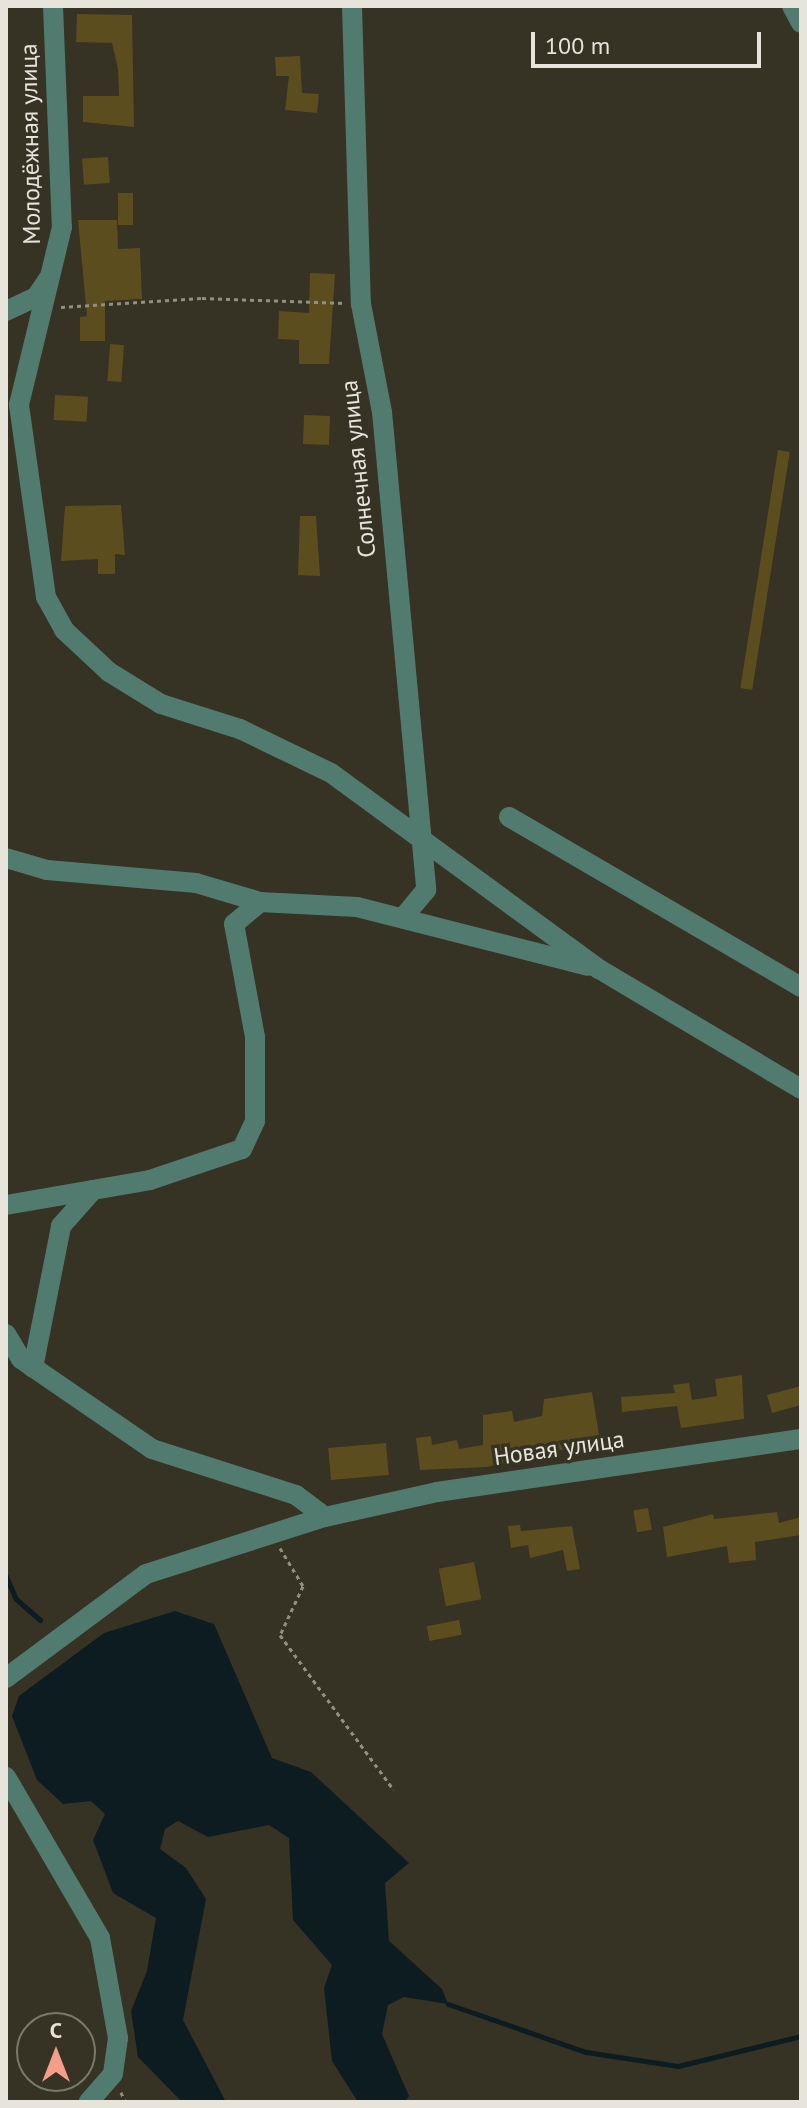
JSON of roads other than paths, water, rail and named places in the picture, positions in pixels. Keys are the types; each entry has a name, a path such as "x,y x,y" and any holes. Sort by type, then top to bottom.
{"street":[{"name":"Молодёжная улица","path":"53,6 58,266 19,405 46,597 64,630 109,672 161,704 240,729 331,773 599,969"},
{"name":"Солнечная улица","path":"352,6 361,304 382,412 418,834 426,890 403,917"},
{"path":"792,6 801,23"},
{"path":"6,311 36,297 58,266"},
{"path":"6,385 19,405"},
{"path":"509,817 801,987"},
{"path":"6,858 47,870 196,883 260,902 357,907 599,969 801,1089"},
{"path":"6,1205 93,1190 242,1149 255,1121 255,1037 234,924 260,902"},
{"path":"33,1368 61,1226 93,1190"},
{"path":"6,1334 33,1368 152,1449 296,1495 325,1517"},
{"name":"Новая улица","path":"6,1678 146,1574 274,1538 325,1517 437,1492 801,1439"},
{"path":"6,1777 100,1938 118,2038 102,2093 89,2102"}],"waterway":[{"path":"6,1576 16,1599 40,1620"},
{"path":"448,2004 586,2052 678,2066 801,2036"}]}
